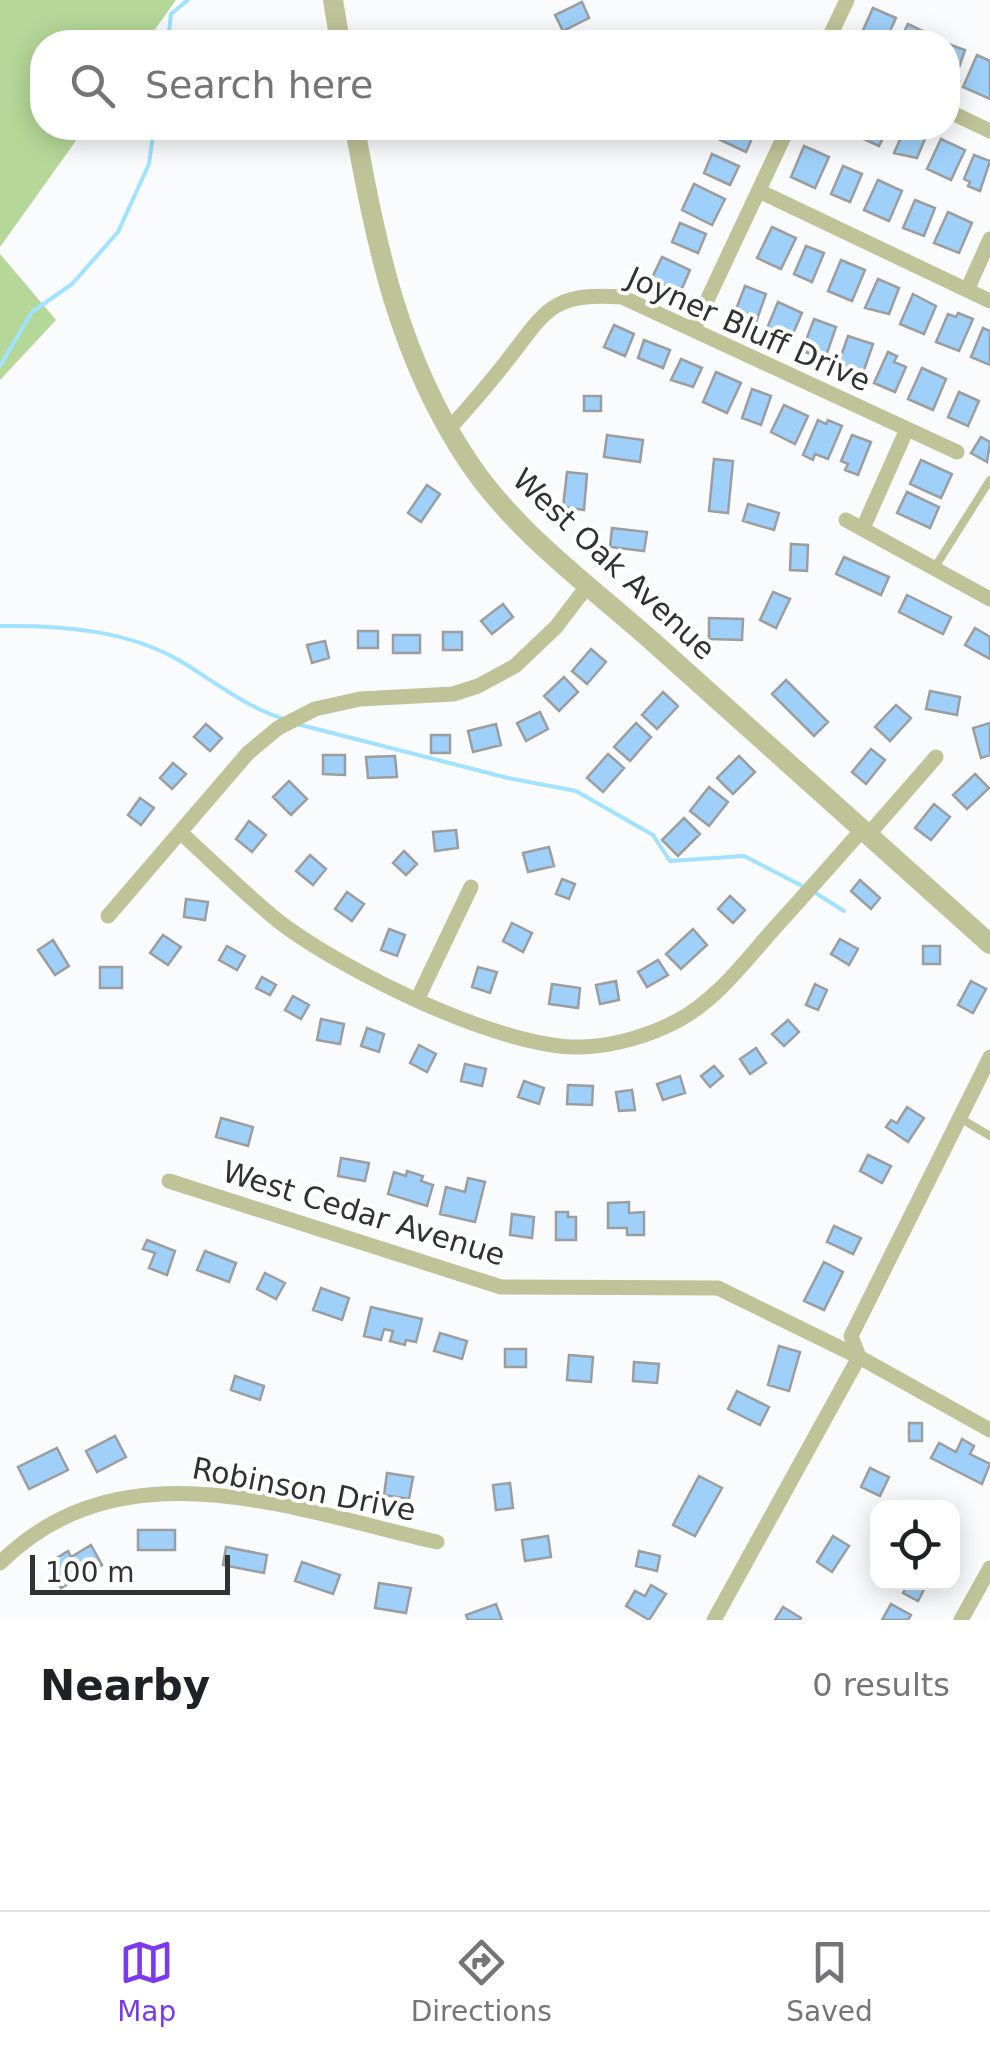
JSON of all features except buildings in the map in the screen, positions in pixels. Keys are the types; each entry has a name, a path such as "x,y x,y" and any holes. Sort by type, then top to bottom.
{"street":[{"path":"333,0 338,30"},
{"path":"833,30 847,0"},
{"path":"960,117 990,131"},
{"name":"West Oak Avenue","path":"357,140 387,287 423,377 449,429 492,495 990,944"},
{"path":"694,328 782,140"},
{"path":"759,191 990,300"},
{"path":"967,290 990,240"},
{"name":"Joyner Bluff Drive","path":"449,429 509,359 530,328 568,300 595,295 622,297 694,328 957,452"},
{"path":"862,528 907,429"},
{"path":"846,520 990,598"},
{"path":"108,916 248,753 278,728 314,709 360,699 453,694 478,686 514,666 556,627 588,585"},
{"path":"181,834 278,921 338,960 417,1000 499,1032 549,1045 582,1048 644,1035 701,1005 936,756"},
{"path":"417,1000 470,888"},
{"path":"714,1620 859,1358 852,1336 990,1058"},
{"name":"West Cedar Avenue","path":"170,1181 501,1287 718,1288 859,1358 990,1430"},
{"name":"Robinson Drive","path":"0,1563 47,1526 89,1506 145,1492 196,1492 232,1498 437,1542"},
{"path":"961,1620 990,1568"}],"lane":[{"path":"936,568 990,480"},
{"path":"960,1118 990,1136"}],"green space":[{"path":"0,0 176,0 155,30 30,30 30,140 76,140 0,247"},
{"path":"0,254 56,320 0,380"}],"waterway":[{"path":"169,30 171,14 188,0"},
{"path":"0,366 32,312 72,284 118,232 149,164 152,140"},
{"path":"0,626 70,629 140,643 284,719"},
{"path":"297,724 508,778 576,791 653,835 670,861 744,856 806,888"},
{"path":"814,892 844,911"}]}
